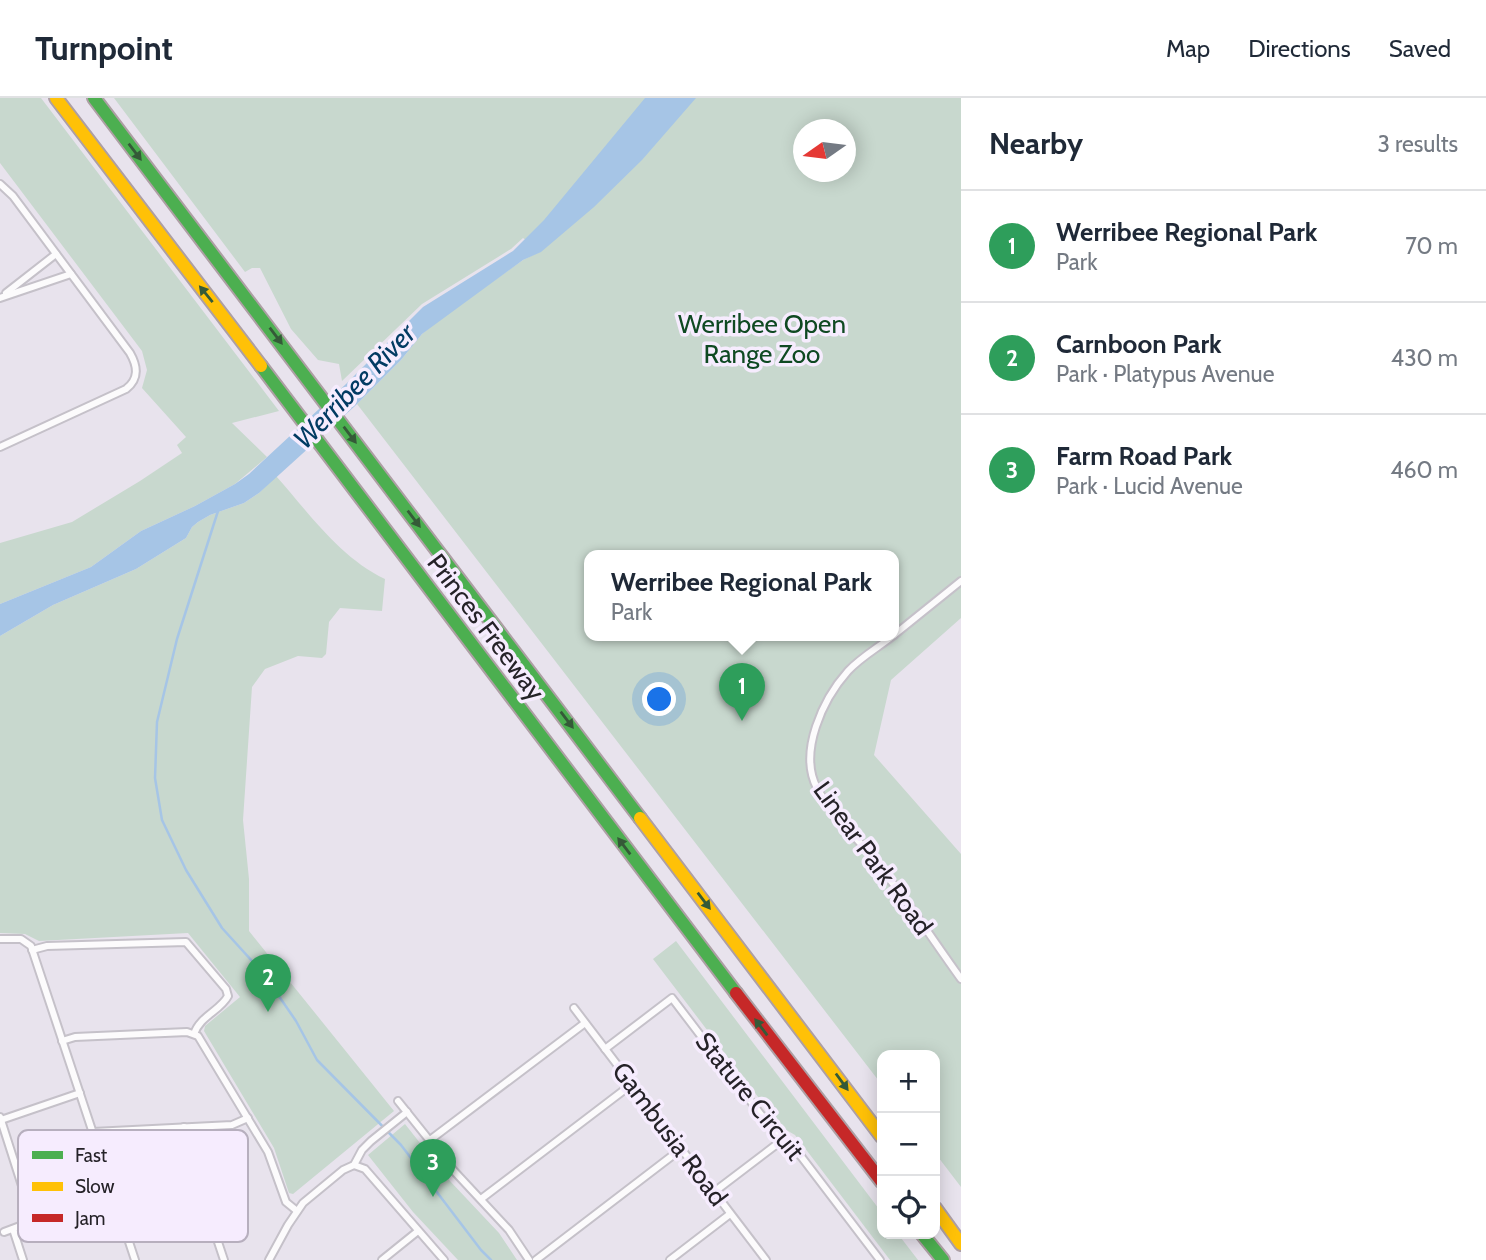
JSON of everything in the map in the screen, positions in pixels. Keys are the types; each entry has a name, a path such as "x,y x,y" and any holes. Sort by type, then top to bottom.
{"highway":[{"name":"Princes Freeway","path":"56,98 877,1176"},
{"name":"Princes Freeway","path":"94,98 877,1130"},
{"path":"940,1216 961,1244"},
{"path":"926,1239 943,1260"}],"street":[{"path":"0,184 13,196 130,353 137,369 136,378 126,389 0,447"},
{"path":"1,297 56,254"},
{"path":"1,297 71,274"},
{"name":"Linear Park Road","path":"899,631 961,581"},
{"name":"Linear Park Road","path":"886,641 854,666 838,685 813,735 809,754 810,770 817,789 830,808 885,872 961,979"},
{"path":"0,939 25,940 32,950 92,1130"},
{"path":"32,950 47,946 186,942 226,989 228,996 225,1002 200,1022 194,1034"},
{"name":"Stature Circuit","path":"605,1049 672,998 781,1141 800,1155 880,1260"},
{"name":"Gambusia Road","path":"574,1008 766,1260"},
{"path":"430,1140 585,1023"},
{"path":"62,1041 75,1037 187,1032 194,1034 202,1041 268,1152 283,1197 298,1211"},
{"path":"481,1199 632,1084"},
{"path":"18,1172 1,1118 80,1093"},
{"path":"398,1101 509,1230 529,1260"},
{"path":"268,1260 303,1203 343,1170 354,1165 362,1150 407,1112"},
{"path":"129,1130 232,1125 248,1118"},
{"path":"714,1192 781,1141"},
{"path":"536,1260 681,1149"},
{"path":"354,1165 365,1169 444,1260"},
{"path":"670,1260 730,1214"},
{"path":"4,1232 18,1227"},
{"path":"13,1229 23,1260"},
{"path":"382,1260 418,1231"},
{"path":"129,1242 135,1260"},
{"path":"218,1242 224,1260"}],"green space":[{"path":"0,98 41,98 279,411 232,423 267,457 235,484 141,531 91,567 0,604 0,543 72,522 182,453 177,445 186,437 142,388 147,370 142,351 0,163"},
{"name":"Werribee Open Range Zoo","path":"114,98 961,98 961,618 891,680 874,755 961,854 961,1187 940,1160 940,1050 877,1050 877,1079 357,404 401,360 422,334 442,317 523,260 541,251 523,238 511,249 422,304 342,381 339,364 318,360 291,329 260,268 245,272"},
{"path":"276,476 339,546 368,570 385,579 382,611 340,608 329,622 326,654 322,658 298,656 265,669 252,687 243,820 249,879 249,931 394,1111 293,1194 289,1193 274,1148 204,1031 205,1026 240,997 188,933 39,941 25,934 0,933 0,636 53,605 136,569 186,538 198,522 244,503"},
{"path":"676,941 877,1206 877,1239 902,1239 918,1260 890,1260 795,1135 781,1127 653,959"},
{"path":"405,1124 450,1181 499,1233 517,1260 458,1260 413,1212 368,1155"}],"water":[{"name":"Werribee River","path":"645,98 696,98 642,160 594,207 541,252 523,260 422,334 401,360 355,406 259,493 244,503 198,522 186,538 136,569 53,605 0,636 0,604 91,567 141,531 195,506 249,474 346,384 423,307 513,251 544,220"}],"waterway":[{"path":"218,511 177,639 157,722 155,778 162,820 186,870 222,928 263,973 296,1021 317,1060 401,1145 491,1260"}],"traffic: fast":[{"path":"94,98 640,818"},
{"path":"261,366 736,993"},
{"path":"926,1239 943,1260"}],"traffic: slow":[{"path":"56,98 261,366"},
{"path":"640,818 877,1130"},
{"path":"940,1215 961,1244"}],"traffic: jam":[{"path":"736,993 877,1176"}],"place":[{"name":"Werribee Regional Park","path":"742,721"},
{"name":"Carnboon Park","path":"268,1012"},
{"name":"Farm Road Park","path":"433,1197"}]}
